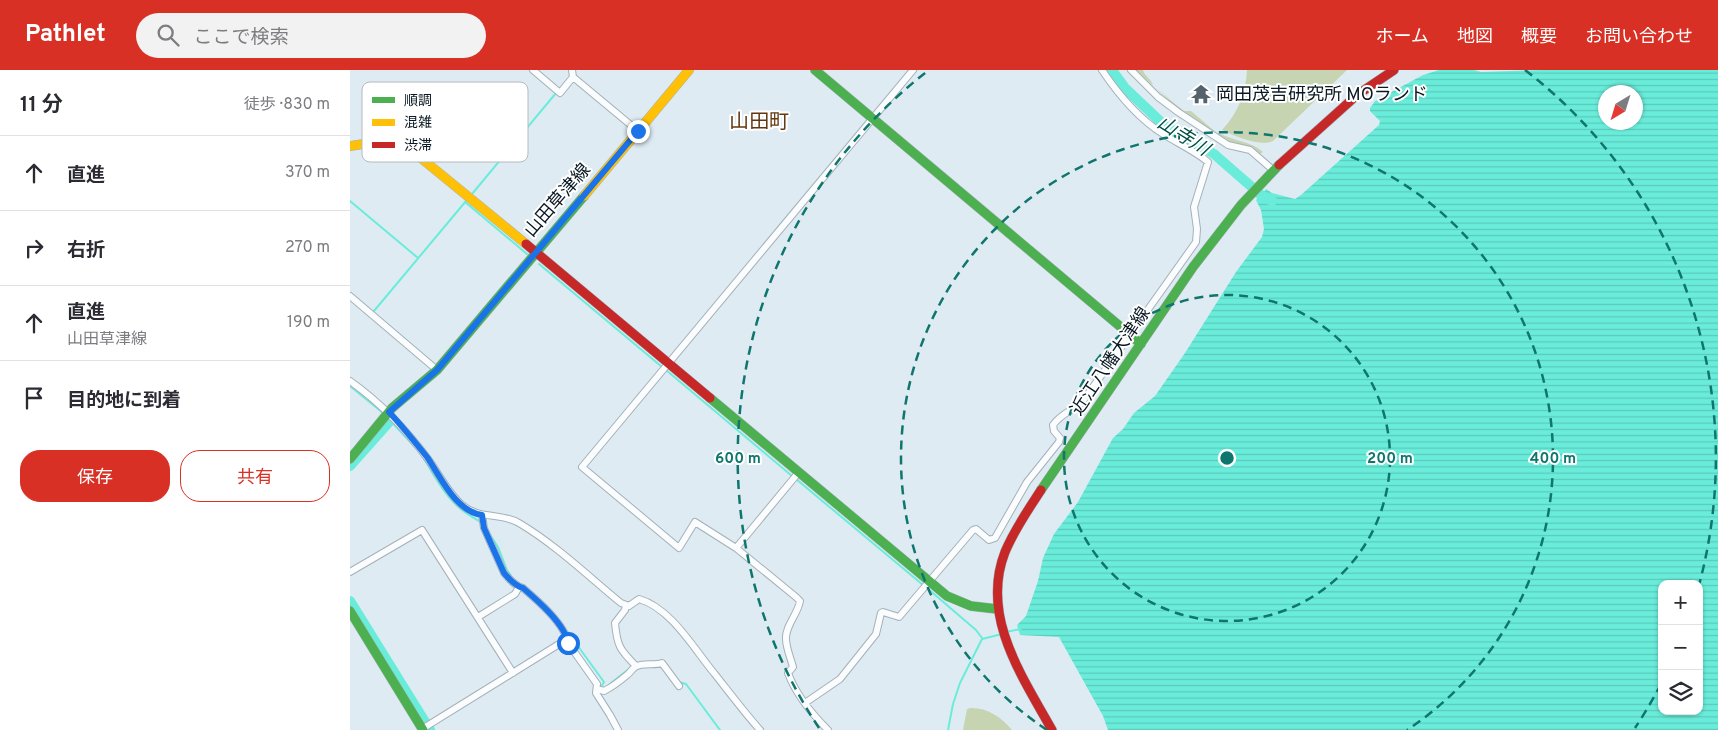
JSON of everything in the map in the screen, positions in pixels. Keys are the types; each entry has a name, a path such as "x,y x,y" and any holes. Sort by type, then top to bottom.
{"street":[{"path":"533,70 560,93 573,74 638,131"},
{"name":"山田草津線","path":"427,162 536,252 689,70"},
{"path":"815,70 1141,344"},
{"path":"828,730 813,714 788,673 793,668 785,639 799,608 800,601 736,548 696,522 678,548 582,466 913,70"},
{"path":"805,702 840,679 876,634 880,613 883,612 899,617 973,530 976,529 989,540 995,538 1027,482 1059,442 1060,438 1054,432 1052,425 1071,408 1080,405 1084,401 1196,242 1197,229 1194,207 1208,162 1159,132 1145,120 1117,92 1102,70"},
{"path":"1132,70 1158,97 1178,112 1228,145 1250,150 1273,170"},
{"name":"近江八幡大津線","path":"1052,730 1015,663 1002,633 997,609 1000,570 1005,552 1017,527 1214,239 1249,196 1273,170 1362,90 1394,70"},
{"path":"350,459 389,412 437,370 536,252 665,367 926,586 962,604 976,608 997,609"},
{"path":"350,296 437,370"},
{"path":"350,381 389,412 427,458 453,495 471,512 518,522 561,553 626,606"},
{"path":"736,548 795,476"},
{"path":"482,515 484,528 504,573 545,608 567,636 568,643 597,684 596,693 618,730"},
{"path":"350,572 421,529 443,564 449,570 513,673"},
{"path":"478,617 515,594 519,587"},
{"path":"636,666 621,651 615,623 626,606 639,599 647,602 673,623 760,730"},
{"path":"350,611 425,727 564,641 568,643"},
{"path":"597,689 604,691 609,689 636,666 662,663 679,686"}],"shaded area":[{"path":"1136,70 1143,70 1153,86"},
{"path":"1247,70 1347,70 1273,141 1262,143 1240,138 1222,130 1237,110 1245,87"},
{"path":"1439,70 1474,70 1481,72 1718,70 1718,730 1108,730 1103,716 1059,637 1020,635 1017,625 1026,616 1038,581 1043,558 1054,534 1078,502 1113,438 1123,429 1134,413 1155,396 1185,353 1236,272 1262,237 1264,229 1261,210 1256,200 1266,189 1272,193 1295,199 1301,195 1379,125 1380,121 1370,111 1375,101 1423,75"},
{"path":"1155,88 1184,111 1191,111 1218,134 1247,143 1263,152 1260,154 1251,147 1229,142 1176,107"},
{"path":"977,708 994,714 1012,730 963,730 967,709"}],"waterway":[{"name":"山寺川","path":"1112,70 1125,88 1164,125 1214,154 1261,195 1272,201"},
{"path":"528,127 556,93"},
{"path":"472,194 499,162"},
{"path":"350,201 418,258"},
{"path":"374,311 466,201"},
{"path":"465,202 527,254"},
{"path":"539,264 662,367"},
{"path":"666,370 792,476"},
{"path":"350,386 383,413"},
{"path":"388,418 415,447"},
{"path":"350,466 391,420"},
{"path":"424,459 450,499 464,512 482,523"},
{"path":"796,479 923,585"},
{"path":"489,533 512,577"},
{"path":"927,588 976,630 982,638"},
{"path":"350,601 430,730"},
{"path":"1006,632 1021,629"},
{"path":"567,631 604,682 601,687 604,688"},
{"path":"982,639 1002,634"},
{"path":"948,730 953,704 960,683 982,639"},
{"path":"611,683 629,669"},
{"path":"679,682 686,684 720,730"}],"traffic: fast":[{"path":"815,70 1141,344"},
{"path":"1041,490 1193,267 1241,205 1279,165"},
{"path":"350,459 392,408 437,370 584,196"},
{"path":"710,398 947,596 971,606 997,609"},
{"path":"350,611 423,730"}],"traffic: slow":[{"path":"584,196 689,70"},
{"path":"350,146 362,144"},
{"path":"426,162 526,244"}],"traffic: jam":[{"path":"1279,165 1357,95 1394,70"},
{"path":"526,244 710,398"},
{"path":"1041,490 1017,528 1005,552 999,576 998,599 1001,622 1017,667 1052,730"}],"place":[{"name":"岡田茂吉研究所 MOランド","path":"1201,94"}],"district":[{"name":"山田町","path":"759,121"}],"route":[{"path":"568,643 567,636 545,608 504,573 484,528 482,515 471,512 461,504 427,458 389,412 437,370 638,131"}]}
